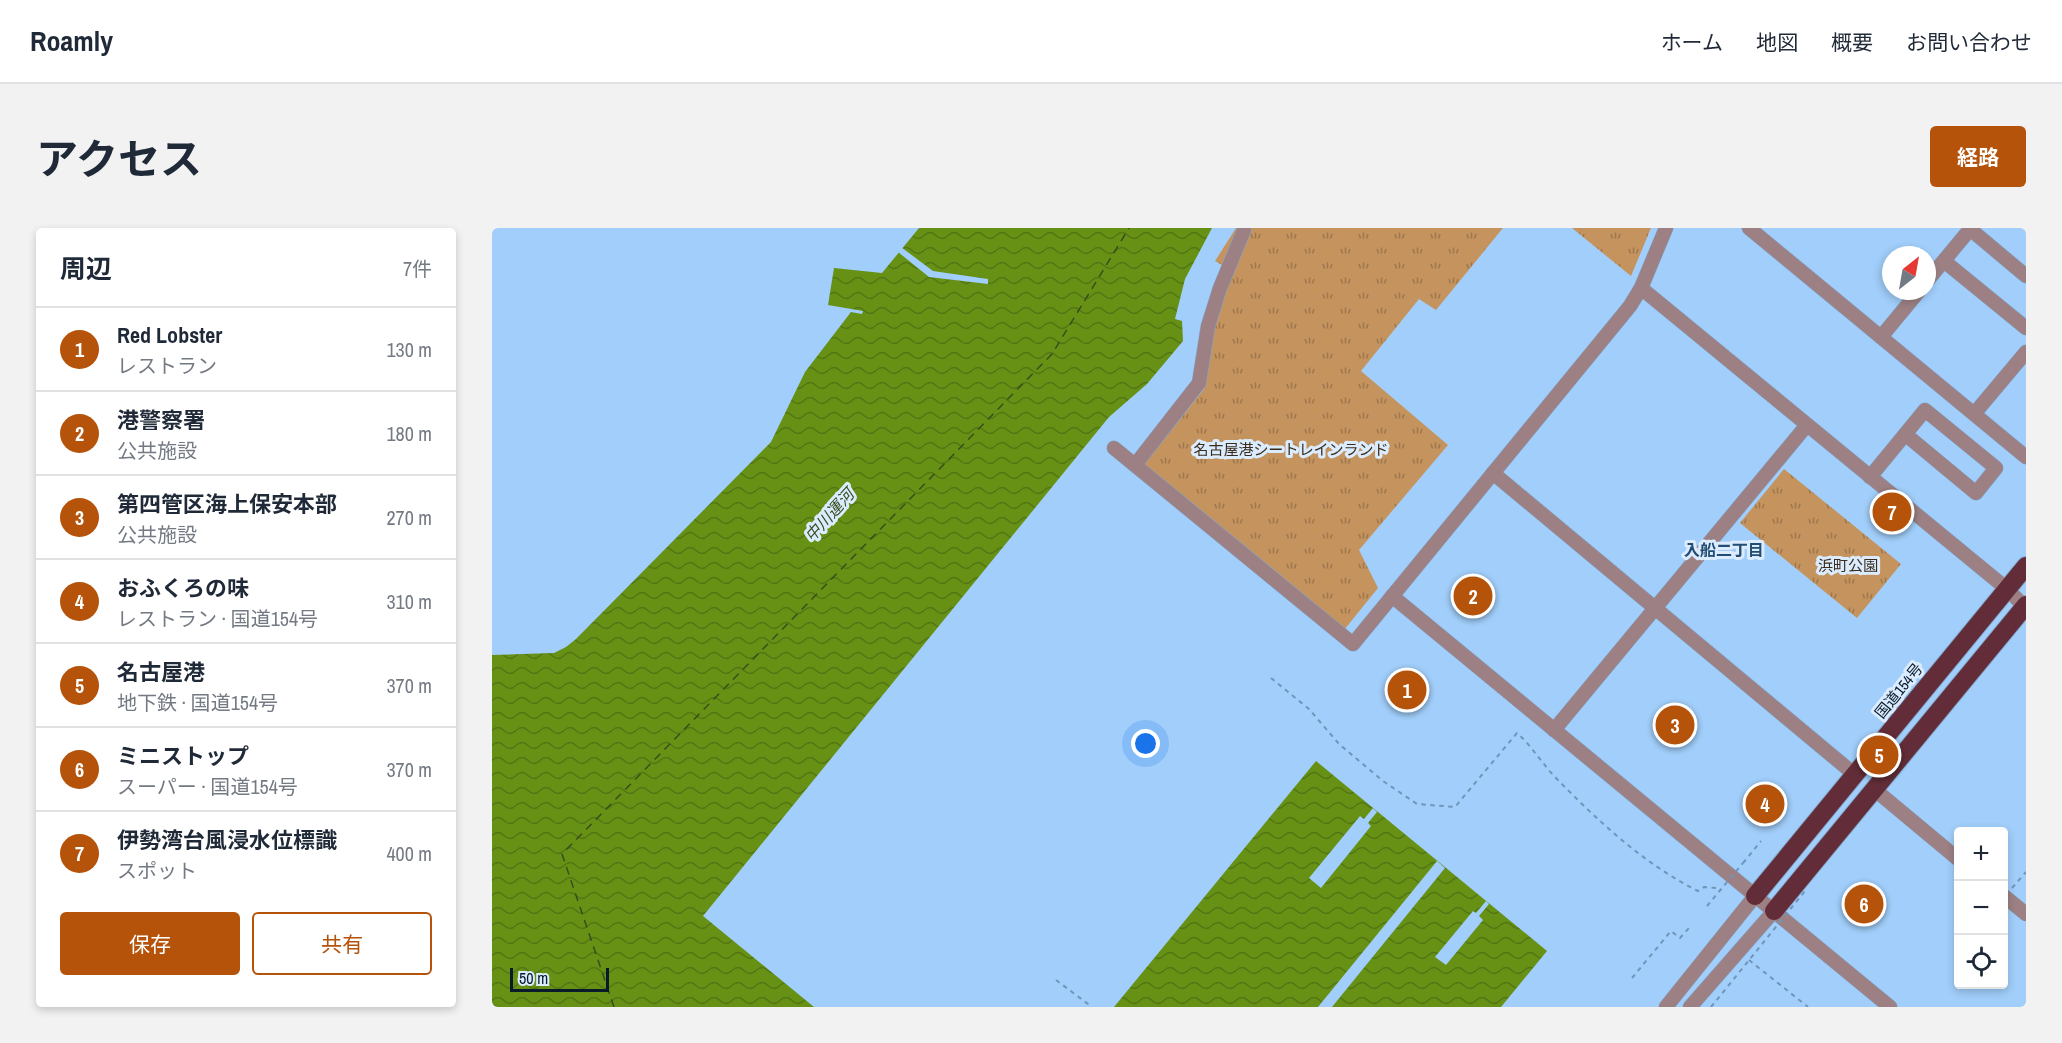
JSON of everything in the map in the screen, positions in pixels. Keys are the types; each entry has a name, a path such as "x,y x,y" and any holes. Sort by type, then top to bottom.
{"highway":[{"name":"国道154号","path":"1755,896 2026,566"},
{"path":"1774,911 2026,607"}],"street":[{"path":"1114,448 1353,644 1630,306 1641,288 1666,228"},
{"path":"1749,228 2026,457"},
{"path":"1936,270 1971,229 2026,276"},
{"path":"1135,465 1199,383 1208,326 1220,288 1244,230"},
{"path":"1944,261 2026,328"},
{"path":"1641,288 2026,607"},
{"path":"1881,337 1912,300"},
{"path":"1974,414 2026,352"},
{"path":"1870,477 1905,434 1925,410 1996,468 1976,493 1905,434"},
{"path":"1554,730 1807,425"},
{"path":"1493,472 1854,774"},
{"path":"1392,596 1890,1007"},
{"path":"1874,789 1954,855"},
{"path":"1666,1007 1755,896"},
{"path":"2008,899 2026,914"},
{"path":"1690,1007 1774,911"}],"path":[{"path":"1271,678 1309,709 1357,761 1417,804 1455,807 1517,733 1530,744 1554,777 1645,859 1698,891 1704,887 1716,888"},
{"path":"1707,906 1761,841"},
{"path":"2008,892 2026,872"},
{"path":"1711,1007 1805,891"},
{"path":"1632,978 1671,931 1680,938 1689,928"},
{"path":"1749,960 1808,1007"},
{"path":"1056,980 1092,1007"}],"green space":[{"name":"名古屋港シートレインランド","path":"1236,228 1503,228 1436,310 1419,299 1361,371 1448,445 1359,550 1378,588 1344,630 1143,466 1204,389 1212,335 1227,268 1215,261"},
{"path":"1572,228 1651,228 1631,276"},
{"name":"浜町公園","path":"1784,469 1901,564 1857,618 1740,523"}],"water":[{"name":"中川運河","path":"919,228 1212,228 1185,279 1175,319 1182,321 1183,341 1147,384 1109,417 703,916 814,1007 492,1007 492,655 554,653 576,639 771,442 805,372 851,312 862,314 863,311 828,305 834,268 882,273"},
{"path":"1316,761 1547,951 1501,1007 1114,1007"}],"pier":[{"path":"901,247 933,271 988,279 988,284 929,277 898,252"},
{"path":"1373,808 1377,812 1368,823 1371,826 1321,888 1309,878 1360,816 1364,819"},
{"path":"1437,861 1445,868 1332,1007 1318,1007"},
{"path":"1486,901 1489,904 1479,916 1483,920 1446,965 1435,957 1473,911 1476,913"}],"ferry route":[{"path":"614,1007 562,854 1052,354 1129,228"}],"place":[{"name":"伊勢湾台風浸水位標識","path":"1892,512"},
{"name":"港警察署","path":"1473,596"},
{"name":"Red Lobster","path":"1407,690"},
{"name":"第四管区海上保安本部","path":"1675,725"},
{"name":"名古屋港","path":"1879,755"},
{"name":"おふくろの味","path":"1765,804"},
{"name":"ミニストップ","path":"1864,904"}],"district":[{"name":"入船二丁目","path":"1724,550"}]}
